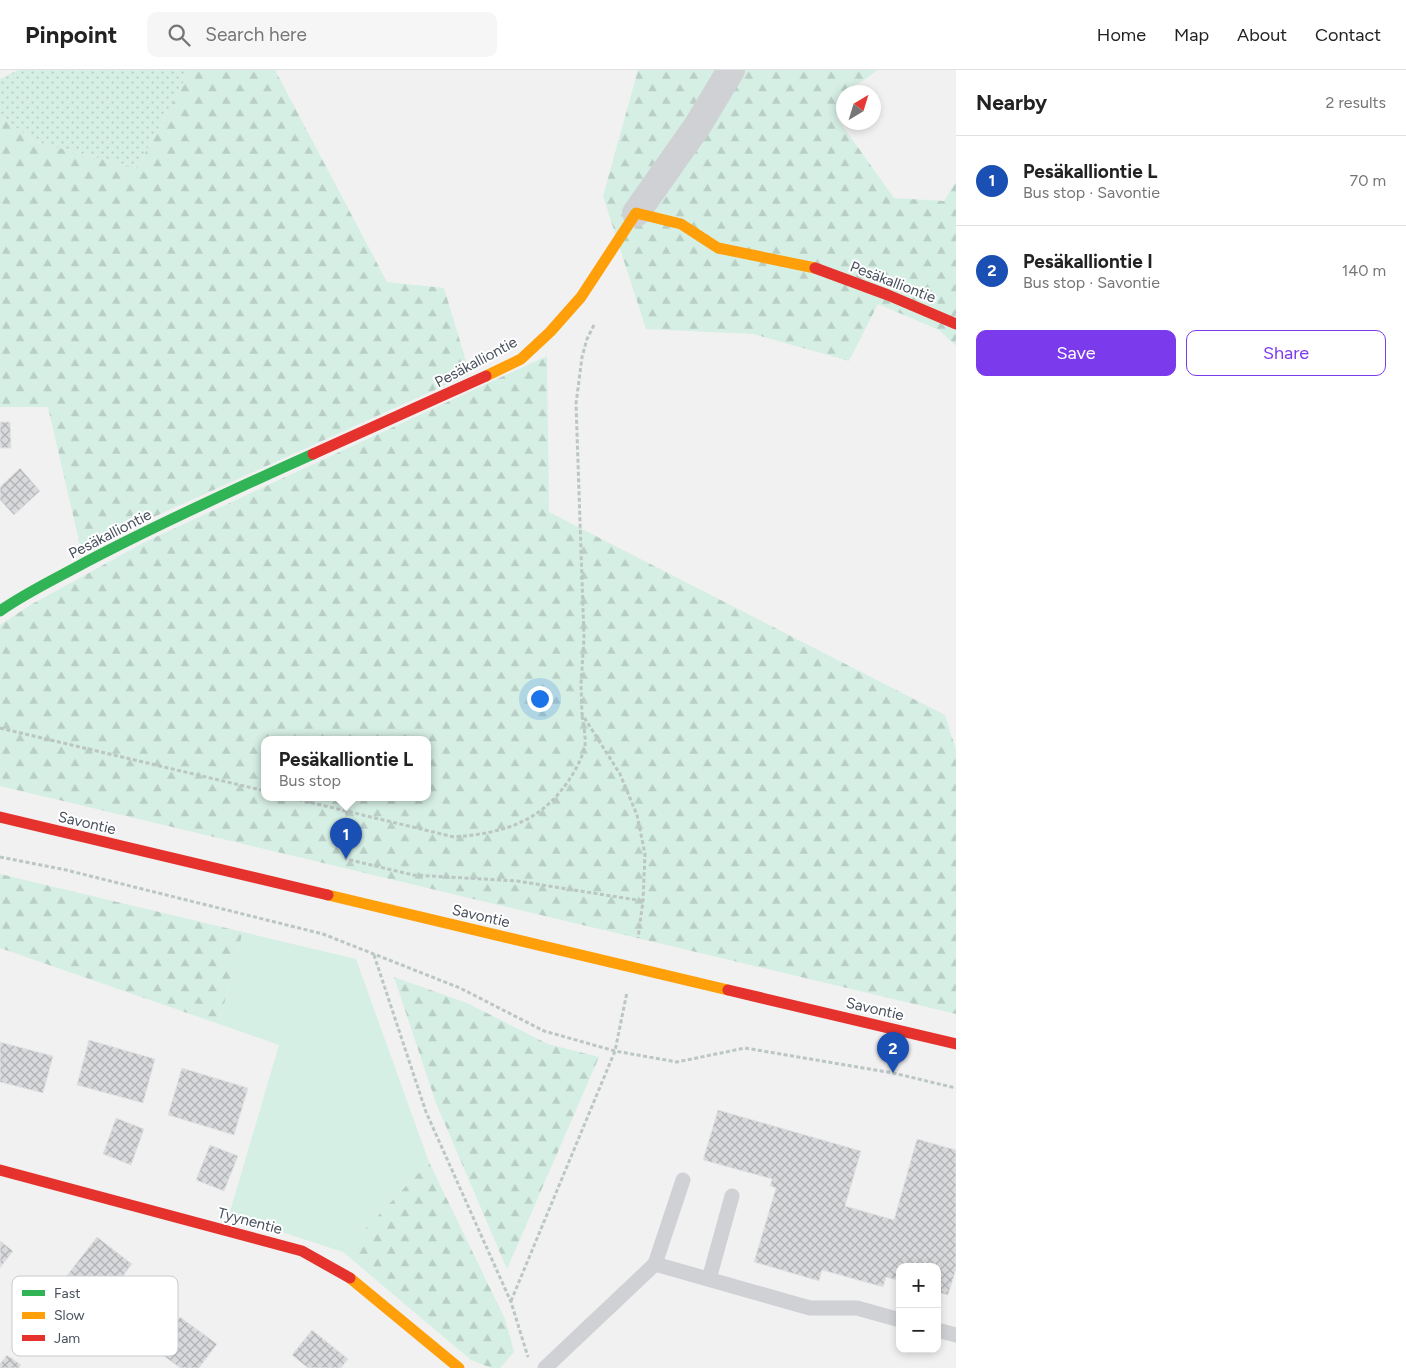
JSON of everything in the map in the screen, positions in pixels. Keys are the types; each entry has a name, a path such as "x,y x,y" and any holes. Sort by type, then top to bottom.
{"street":[{"path":"636,214 698,125 731,70"},
{"name":"Pesäkalliontie","path":"0,611 19,598 126,541 468,386 521,359 550,332 581,296 636,214 681,224 718,248 808,266 888,294 956,324"},
{"name":"Savontie","path":"0,817 956,1044"},
{"name":"Tyynentie","path":"0,1170 302,1251 356,1281 458,1368"}],"lane":[{"path":"545,1368 655,1264 683,1180"},
{"path":"709,1279 732,1196"},
{"path":"655,1264 810,1308 856,1308 896,1319"},
{"path":"941,1331 956,1335"}],"path":[{"path":"305,801 454,836 480,835 505,830 538,814 560,794 575,771 585,745 581,684 584,638 576,404 582,356 587,339 598,317"},
{"path":"582,714 620,774 637,815 645,854 643,902 638,938"},
{"path":"0,728 261,790"},
{"path":"347,811 343,839 346,859 413,875 518,881 643,902"},
{"path":"0,857 66,870 323,934 460,988 544,1031 615,1050 677,1062 745,1048 893,1073 956,1088"},
{"path":"374,954 426,1112 511,1302 529,1360"},
{"path":"511,1302 615,1050 628,986"}],"green space":[{"path":"18,70 190,70 137,168 36,142 0,116 0,79"},
{"path":"190,70 275,70 387,282 444,288 470,374 81,550 48,407 0,407 0,116 36,142 137,168"},
{"path":"638,70 878,70 856,85 836,85 836,130 846,130 894,198 944,201 956,182 956,346 939,330 878,304 849,361 753,334 646,329 603,196"},
{"path":"547,356 549,512 945,715 956,750 956,1014 0,786 0,625 32,604 145,542"},
{"path":"0,874 243,932 219,1024 0,948"},
{"path":"243,932 356,959 429,1162 343,1252 229,1215 279,1045 219,1024"},
{"path":"394,977 467,1003 548,1044 599,1057 507,1269 436,1103"},
{"path":"429,1162 505,1319 514,1352 500,1368 491,1368 471,1360 343,1252"}],"building":[{"path":"0,422 10,422 11,448 0,448"},
{"path":"20,468 40,491 14,515 0,500 0,487"},
{"path":"89,1040 155,1059 143,1103 77,1085"},
{"path":"0,1042 53,1056 43,1093 0,1082"},
{"path":"182,1068 248,1088 234,1135 168,1115"},
{"path":"718,1110 861,1151 845,1206 894,1220 917,1139 956,1150 956,1269 948,1295 941,1293 941,1263 896,1263 896,1280 886,1277 883,1287 822,1270 819,1281 754,1262 776,1188 770,1186 772,1179 703,1160"},
{"path":"116,1118 144,1129 131,1165 103,1154"},
{"path":"210,1145 238,1156 224,1191 196,1180"},
{"path":"97,1237 132,1264 123,1276 67,1276"},
{"path":"0,1241 13,1251 0,1268"},
{"path":"180,1317 217,1344 199,1368 180,1368 164,1356 178,1356 178,1320"},
{"path":"312,1330 348,1359 341,1368 308,1368 292,1355"},
{"path":"7,1355 21,1365 19,1368 0,1368 0,1364"}],"traffic: fast":[{"path":"0,611 42,585 142,533 313,454"}],"traffic: slow":[{"path":"486,376 521,359 550,332 581,297 636,213 681,224 718,248 815,268"},
{"path":"328,895 728,990"},
{"path":"350,1278 459,1368"}],"traffic: jam":[{"path":"815,268 888,295 956,324"},
{"path":"313,454 486,376"},
{"path":"0,817 328,895"},
{"path":"728,990 956,1044"},
{"path":"0,1170 302,1251 350,1278"}],"place":[{"name":"Pesäkalliontie L","path":"346,859"},
{"name":"Pesäkalliontie I","path":"893,1073"}]}
